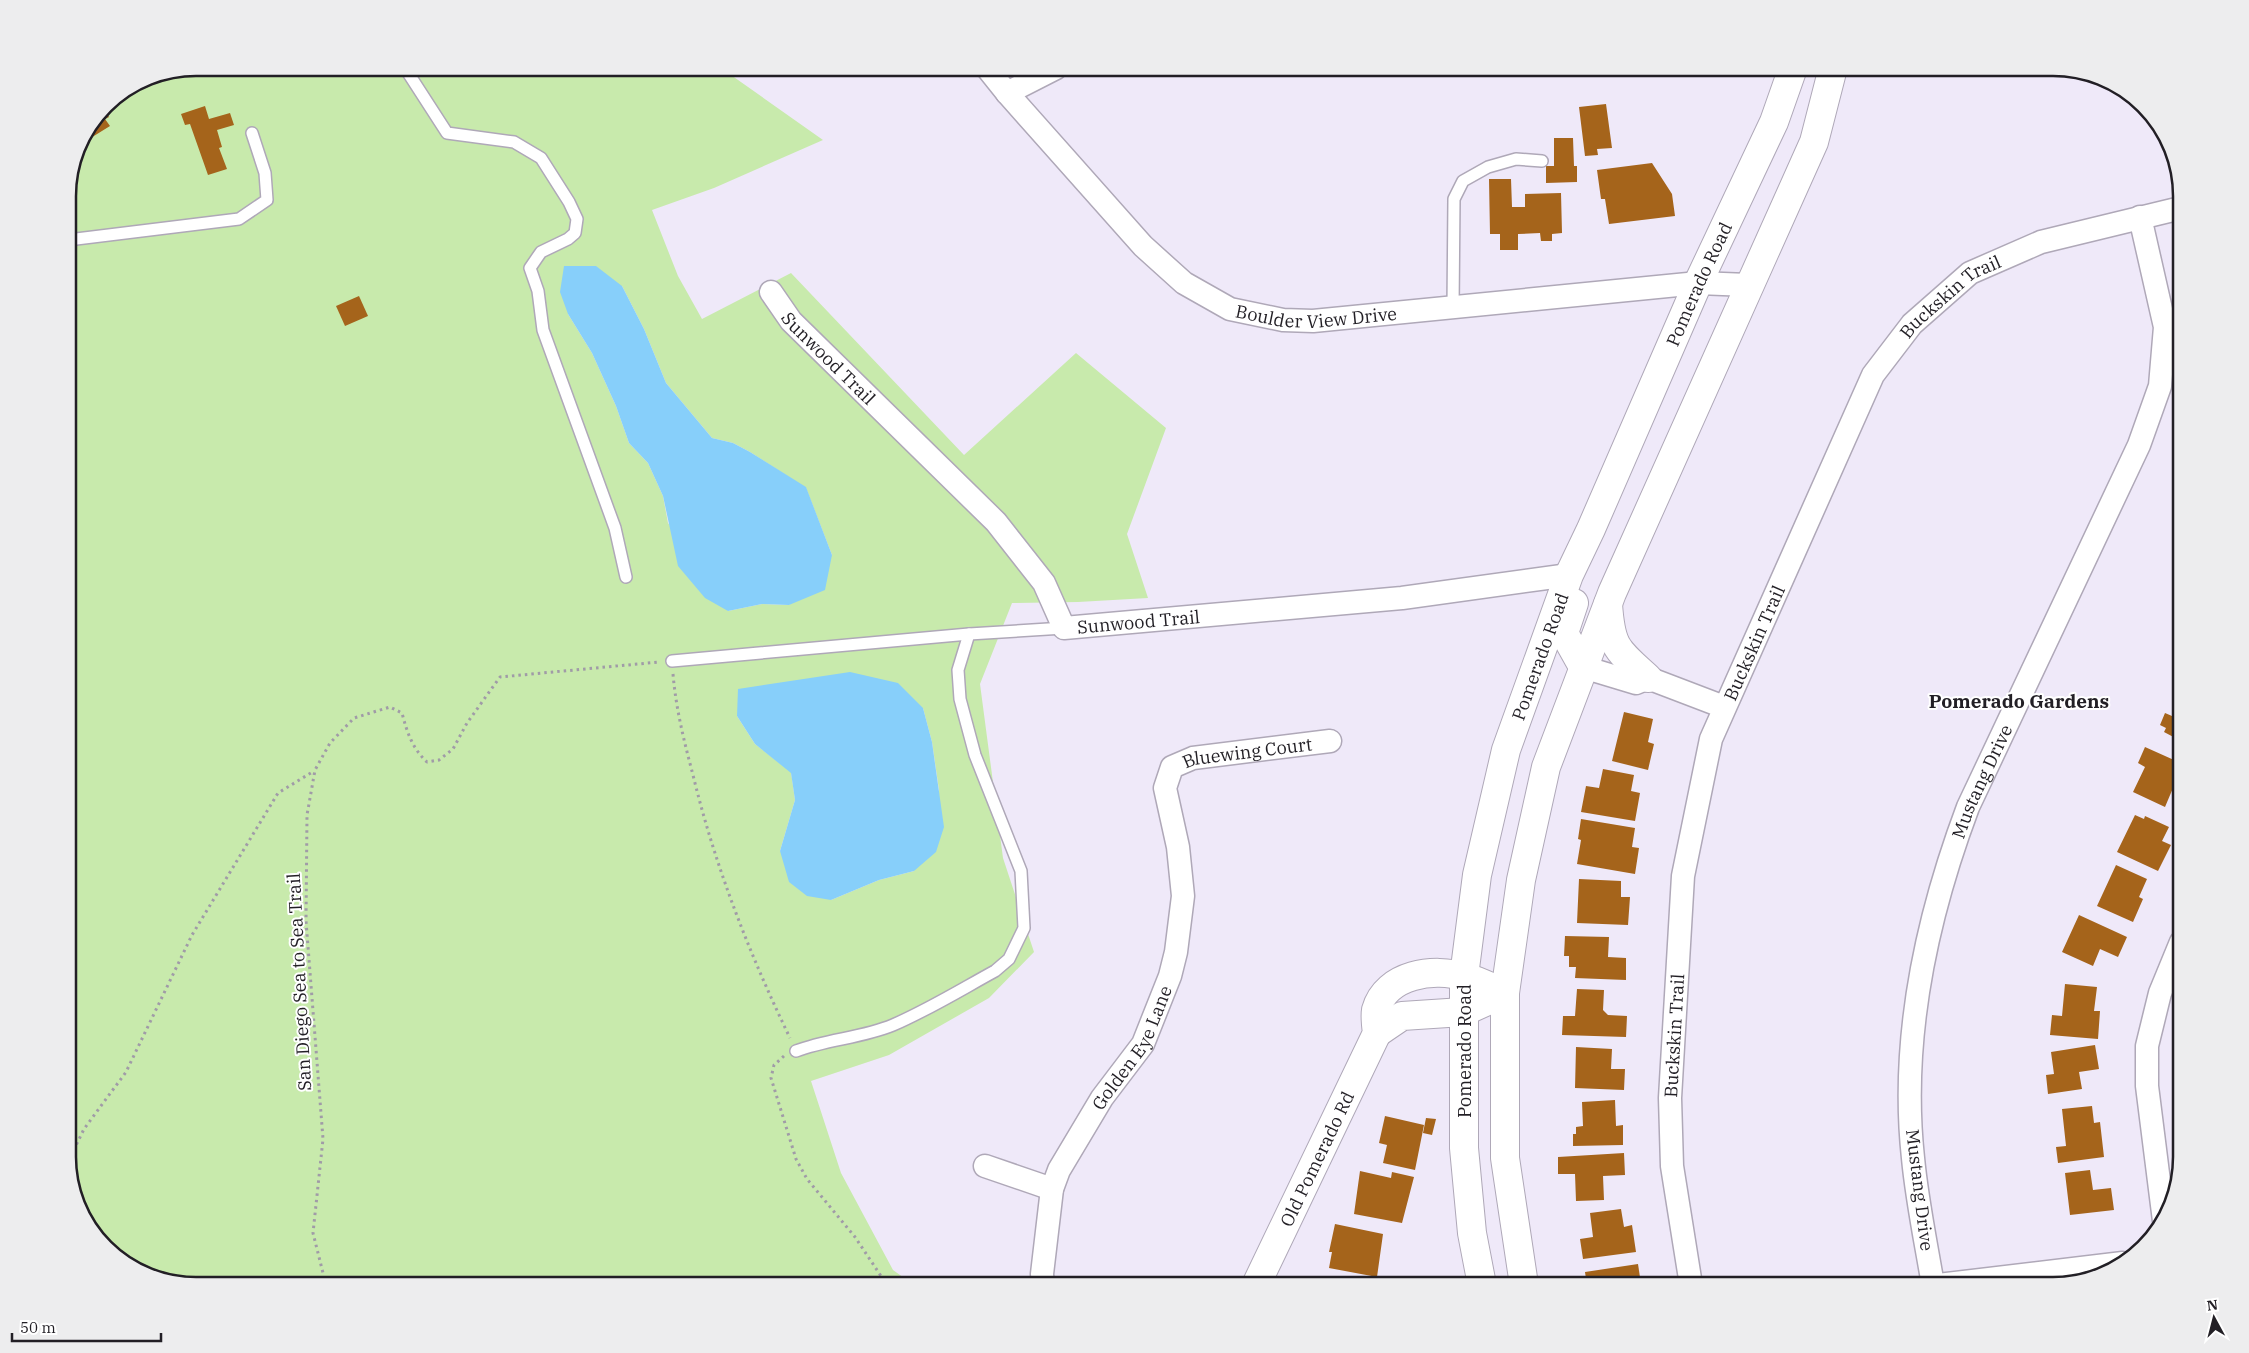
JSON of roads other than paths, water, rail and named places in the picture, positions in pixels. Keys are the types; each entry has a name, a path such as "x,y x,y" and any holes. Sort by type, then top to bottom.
{"main road":[{"name":"Pomerado Road","path":"1480,1277 1472,1233 1464,1148 1464,976 1477,875 1506,750 1568,575 1591,529 1698,283 1774,122 1790,76"},
{"path":"1523,1277 1505,1158 1505,993 1522,880 1546,767 1608,603 1748,286 1814,142 1831,76"},
{"path":"1568,575 1574,604 1564,633 1583,666"},
{"path":"1608,603 1610,631 1614,644 1648,678"},
{"name":"Old Pomerado Rd","path":"1260,1277 1376,1033 1376,1011 1383,994 1398,981 1438,973 1464,976 1505,993"},
{"path":"1376,1033 1402,1016 1463,1012 1505,993"}],"street":[{"name":"Boulder View Drive","path":"993,76 1143,246 1184,283 1230,309 1282,320 1313,321 1698,283 1748,286"},
{"path":"1007,93 1040,76"},
{"name":"Buckskin Trail","path":"1690,1277 1672,1166 1670,1098 1683,876 1711,739 1873,375 1912,324 1970,273 2041,242 2172,210"},
{"name":"Mustang Drive","path":"1932,1277 1913,1158 1910,1097 1917,986 1928,932 1946,864 1968,807 2139,445 2160,386 2165,327 2140,217"},
{"name":"Sunwood Trail","path":"771,292 792,321 996,522 1044,583 1064,628 1402,598 1568,575"},
{"path":"1583,666 1636,683 1648,678 1724,707"},
{"name":"Bluewing Court","path":"1166,801 1165,788 1172,767 1193,758 1330,741"},
{"name":"Golden Eye Lane","path":"1042,1277 1052,1189 1059,1170 1102,1098 1143,1044 1160,1006 1170,976 1176,952 1182,896 1178,847 1166,801"},
{"path":"2162,1207 2147,1086 2147,1046 2160,993 2173,963"},
{"path":"985,1166 1052,1189"},
{"path":"2010,1277 2104,1265"}],"lane":[{"path":"410,76 447,132 514,142 541,158 569,202 577,219 575,233 568,239 542,252 530,268 538,291 543,330 615,528 626,577"},
{"path":"77,239 239,219 267,200 265,173 252,133"},
{"path":"1453,308 1454,199 1463,181 1488,167 1516,159 1542,161"},
{"path":"672,661 969,634 1064,628"},
{"path":"796,1051 812,1045 858,1037 893,1025 995,971 1009,959 1024,928 1021,871 975,755 960,699 958,670 969,634"}],"water":[{"path":"564,266 596,266 622,286 644,329 666,383 712,438 733,443 806,487 832,555 825,590 789,605 762,604 728,611 705,598 678,566 663,496 648,463 629,443 616,406 592,353 568,314 560,292"},
{"path":"850,672 898,683 923,708 932,742 944,827 936,852 914,871 879,880 831,900 807,896 789,882 780,851 795,800 791,773 755,744 737,716 738,689"}],"district":[{"name":"Pomerado Gardens","path":"2019,701"}]}
